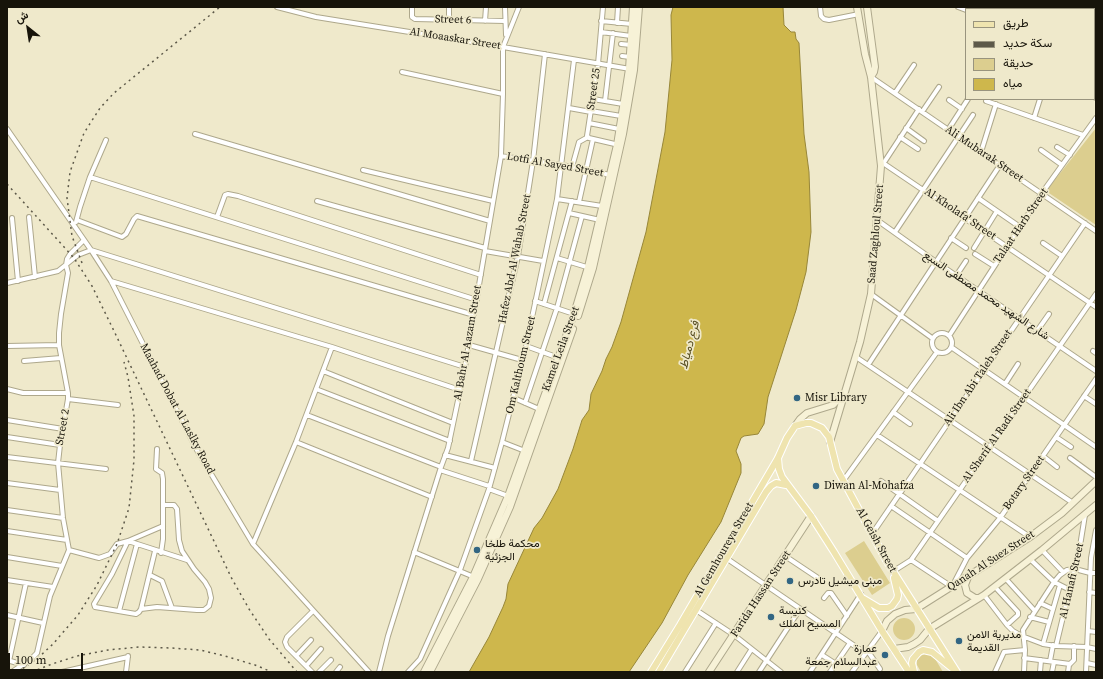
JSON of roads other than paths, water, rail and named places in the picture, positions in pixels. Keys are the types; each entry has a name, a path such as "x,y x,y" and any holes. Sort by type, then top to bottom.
{"main road":[{"name":"Kamel Leila Street","path":"619,145 619,129 623,104 632,70 630,57 633,7"},
{"name":"Kamel Leila Street","path":"602,220 602,206 619,145 632,70 639,7"},
{"name":"Saad Zaghloul Street","path":"830,442 856,357 871,294 882,164 871,77 865,54 857,7"},
{"name":"Saad Zaghloul Street","path":"867,7 875,68 871,77"},
{"name":"Kamel Leila Street","path":"424,672 476,578 527,452 561,359 590,268 611,176"},
{"name":"Kamel Leila Street","path":"430,672 510,507 539,409 561,359 574,314 590,268"},
{"name":"Saad Zaghloul Street","path":"795,426 807,413 833,404 846,389"},
{"path":"826,407 834,409 838,416"},
{"name":"Al Geish Street","path":"795,426 806,423 817,425 826,432 833,456 843,481 892,572 956,672"},
{"name":"Al Gemhoureya Street","path":"651,672 778,458 787,438 795,426"},
{"path":"778,458 779,469 786,485 795,494 811,516 909,672"},
{"name":"Qanah Al Suez Street","path":"882,631 887,621 895,614 905,610 916,609 1030,537 1073,503 1096,481"},
{"name":"Al Gemhoureya Street","path":"659,672 766,492 776,483 786,485"},
{"name":"Qanah Al Suez Street","path":"894,649 901,649 914,644 925,635 929,629 1006,580 1096,505"},
{"name":"Farida Hassan Street","path":"710,672 811,516"},
{"path":"862,596 879,608 888,608 892,606 898,595 892,572"},
{"path":"968,577 965,585 967,593 975,598 982,596"},
{"path":"914,672 912,663 913,659 915,655 923,650 932,652 956,672"}],"street":[{"name":"Al Moaaskar Street","path":"277,7 316,17 545,54 632,70"},
{"name":"Street 6","path":"412,7 413,18 505,21"},
{"path":"449,7 449,20"},
{"path":"485,21 486,7"},
{"path":"505,7 506,38"},
{"name":"Al Bahr Al Aazam Street","path":"379,672 388,636 450,441 469,345 501,156 504,94 503,47 519,7"},
{"name":"Street 25","path":"588,137 598,64 603,7"},
{"path":"617,22 618,7"},
{"path":"820,7 821,16 828,20 859,14"},
{"path":"602,21 632,24"},
{"path":"601,32 631,36"},
{"path":"605,101 614,33"},
{"path":"621,44 631,45"},
{"name":"Hafez Abd Al Wahab Street","path":"470,461 518,256 533,161 545,54"},
{"path":"622,56 630,57"},
{"name":"Om Kalthoum Street","path":"408,672 420,658 460,570 495,468 514,398 557,199 574,60"},
{"path":"895,93 914,65"},
{"path":"402,72 504,94"},
{"name":"Ali Mubarak Street","path":"871,77 1096,230"},
{"path":"882,164 906,128 938,87"},
{"path":"593,99 623,104"},
{"path":"948,100 962,109"},
{"path":"948,130 967,100"},
{"path":"1034,118 1040,100"},
{"path":"986,101 1083,136"},
{"path":"981,152 996,104"},
{"path":"569,108 621,116"},
{"path":"895,232 973,115"},
{"name":"Talaat Harb Street","path":"949,336 1042,193 1096,118"},
{"path":"589,123 619,129"},
{"path":"906,128 924,141"},
{"name":"Maahad Dobat Al Laslky Road","path":"7,129 75,226 83,241 111,281 198,452 253,544 369,672"},
{"path":"195,134 490,221"},
{"path":"572,167 579,142 588,137 619,145"},
{"path":"900,137 918,149"},
{"path":"579,202 594,139"},
{"path":"75,226 90,177 106,140"},
{"path":"1057,147 1070,155"},
{"path":"1041,150 1062,165"},
{"name":"Lotfi Al Sayed Street","path":"501,156 562,165 611,176"},
{"name":"Al Kholafa' Street","path":"882,164 1007,246 1096,307"},
{"path":"868,365 1000,165"},
{"path":"363,170 493,201"},
{"path":"90,177 477,300"},
{"path":"217,217 225,195 228,194 238,196 481,275"},
{"path":"978,198 1020,227"},
{"path":"557,199 602,206"},
{"path":"317,201 485,249 543,261"},
{"path":"544,304 572,201"},
{"path":"974,248 997,211"},
{"path":"569,213 602,220"},
{"path":"76,220 122,237 126,234 137,216 474,315"},
{"path":"525,403 558,308 582,216"},
{"path":"29,217 35,277"},
{"path":"12,218 18,281"},
{"name":"شارع الشهيد محمد مصطفى السبع","path":"877,220 956,276 1096,371"},
{"name":"Ali Ibn Abi Taleb Street","path":"872,534 1085,223"},
{"path":"951,238 966,248"},
{"path":"66,265 70,254 83,241"},
{"path":"1043,243 1062,256"},
{"path":"7,283 58,271 80,254 90,250 465,366"},
{"path":"975,254 994,266"},
{"path":"557,258 590,268"},
{"path":"956,276 966,261"},
{"name":"Street 2","path":"66,265 68,273 61,314 59,345 68,399 58,463 60,490 69,550"},
{"path":"111,281 332,347 460,390"},
{"path":"871,294 932,338"},
{"name":"Al Sherif Al Radi Street","path":"892,572 910,560 930,533 1096,294"},
{"path":"535,301 574,314"},
{"path":"1037,331 1049,314"},
{"path":"940,333 946,334 952,341 951,347 943,353 937,352 932,344 932,338 940,333"},
{"path":"7,346 59,345"},
{"path":"469,345 522,360"},
{"path":"526,346 561,359"},
{"path":"253,544 307,415 332,347"},
{"path":"951,347 1096,447"},
{"path":"843,481 937,352"},
{"path":"856,357 1073,503"},
{"path":"24,361 61,358"},
{"path":"1005,384 1018,364"},
{"path":"323,371 453,423"},
{"name":"Botary Street","path":"952,587 968,558 1000,518 1096,379"},
{"path":"7,389 23,393 68,393"},
{"path":"316,389 450,441"},
{"path":"1084,396 1096,404"},
{"path":"514,398 539,409"},
{"path":"68,399 118,405"},
{"path":"893,412 910,424"},
{"path":"307,415 440,469 489,487 508,496"},
{"path":"7,420 63,429"},
{"path":"876,435 1030,537"},
{"path":"7,437 60,445"},
{"path":"1056,437 1071,447"},
{"path":"296,442 432,497"},
{"path":"502,442 527,452"},
{"path":"157,449 156,469 161,472 162,476 163,539 161,553"},
{"path":"445,455 495,468"},
{"path":"1043,456 1057,467"},
{"path":"7,457 106,470"},
{"path":"1070,458 1096,477"},
{"path":"881,480 938,521"},
{"path":"7,483 60,490"},
{"path":"142,609 157,607 204,610 209,606 211,598 206,582 187,560 182,551 179,540 177,509 174,505 163,505"},
{"path":"891,506 968,558"},
{"path":"7,510 64,518"},
{"name":"Al Hanafi Street","path":"1052,672 1055,645 1061,628 1075,569 1085,515"},
{"path":"12,672 35,657 37,653 43,623 53,588 69,550 99,558 110,554 117,544 128,541 163,526"},
{"path":"1088,671 1087,647 1090,573 1096,530"},
{"path":"7,531 67,540"},
{"path":"128,541 161,553 187,560"},
{"path":"128,541 94,605 96,608 136,614 138,613 142,609 155,551"},
{"path":"119,611 137,544"},
{"path":"1042,550 1063,572"},
{"path":"414,552 476,578"},
{"path":"785,556 818,578"},
{"path":"7,557 62,566"},
{"path":"726,558 850,643 866,651 880,669"},
{"path":"910,560 952,587"},
{"path":"1031,560 1054,582 1070,590"},
{"path":"1024,672 1024,650 1022,636 1024,626 1054,582 1066,570 1075,569 1096,573"},
{"path":"150,575 162,581 166,587 172,608"},
{"path":"7,580 53,588"},
{"path":"1006,580 1035,611"},
{"path":"24,665 8,660 26,583"},
{"path":"1043,644 1060,586"},
{"path":"995,587 1018,612 1018,614 1007,625"},
{"path":"1089,592 1096,593"},
{"path":"824,598 828,593 831,593 847,616"},
{"path":"810,672 862,596"},
{"path":"982,596 1007,625 1013,631 1022,636 1043,644 1096,649"},
{"path":"1040,603 1053,609"},
{"path":"759,672 800,609"},
{"path":"696,610 734,635 751,650 767,660 780,672"},
{"path":"312,672 287,647 285,639 313,611"},
{"path":"7,615 43,623"},
{"path":"1030,617 1049,622"},
{"path":"685,672 716,623"},
{"path":"1061,628 1066,628"},
{"path":"852,672 882,631"},
{"path":"1088,631 1096,632"},
{"path":"296,656 311,640"},
{"path":"832,672 850,643"},
{"path":"1068,672 1070,664 1074,660 1074,646"},
{"path":"306,666 321,649"},
{"path":"737,672 751,650"},
{"path":"995,672 1004,652 1024,650"},
{"path":"822,654 836,664"},
{"path":"62,672 128,657 126,672"},
{"path":"1024,658 1070,664"},
{"path":"319,672 331,660"},
{"path":"1040,672 1041,660"},
{"path":"1087,663 1096,665"},
{"path":"336,672 340,667"}],"water":[{"name":"فرع دمياط","path":"673,7 783,7 784,25 791,32 795,32 796,39 799,43 804,134 809,172 811,232 806,272 796,310 768,397 764,424 758,434 744,436 741,438 736,451 741,464 741,473 721,522 688,575 662,623 629,672 469,672 489,637 503,607 506,599 508,584 534,528 542,518 558,489 582,420 589,410 591,394 612,347 621,322 646,232 665,132 672,60 671,15"}],"railway":[{"path":"82,263 72,236 67,198 70,172 84,133 100,108 114,93 220,7"},
{"path":"7,184 74,258 92,286 231,577 249,609 269,639 297,672"},
{"path":"18,672 39,657 53,644 78,615 97,585 117,544 129,508 134,460 134,416 128,377 124,362"},
{"path":"32,672 77,656 108,650 139,647 200,650 255,665 272,672"}],"place":[{"name":"Misr Library","path":"797,398"},
{"name":"Diwan Al-Mohafza","path":"816,486"},
{"name":"محكمة طلخا الجزئية","path":"477,550"},
{"name":"مبنى ميشيل تادرس","path":"790,581"},
{"name":"كنيسة المسيح الملك","path":"771,617"},
{"name":"مديرية الامن القديمة","path":"959,641"},
{"name":"عمارة عبدالسلام جمعة","path":"885,655"}]}
